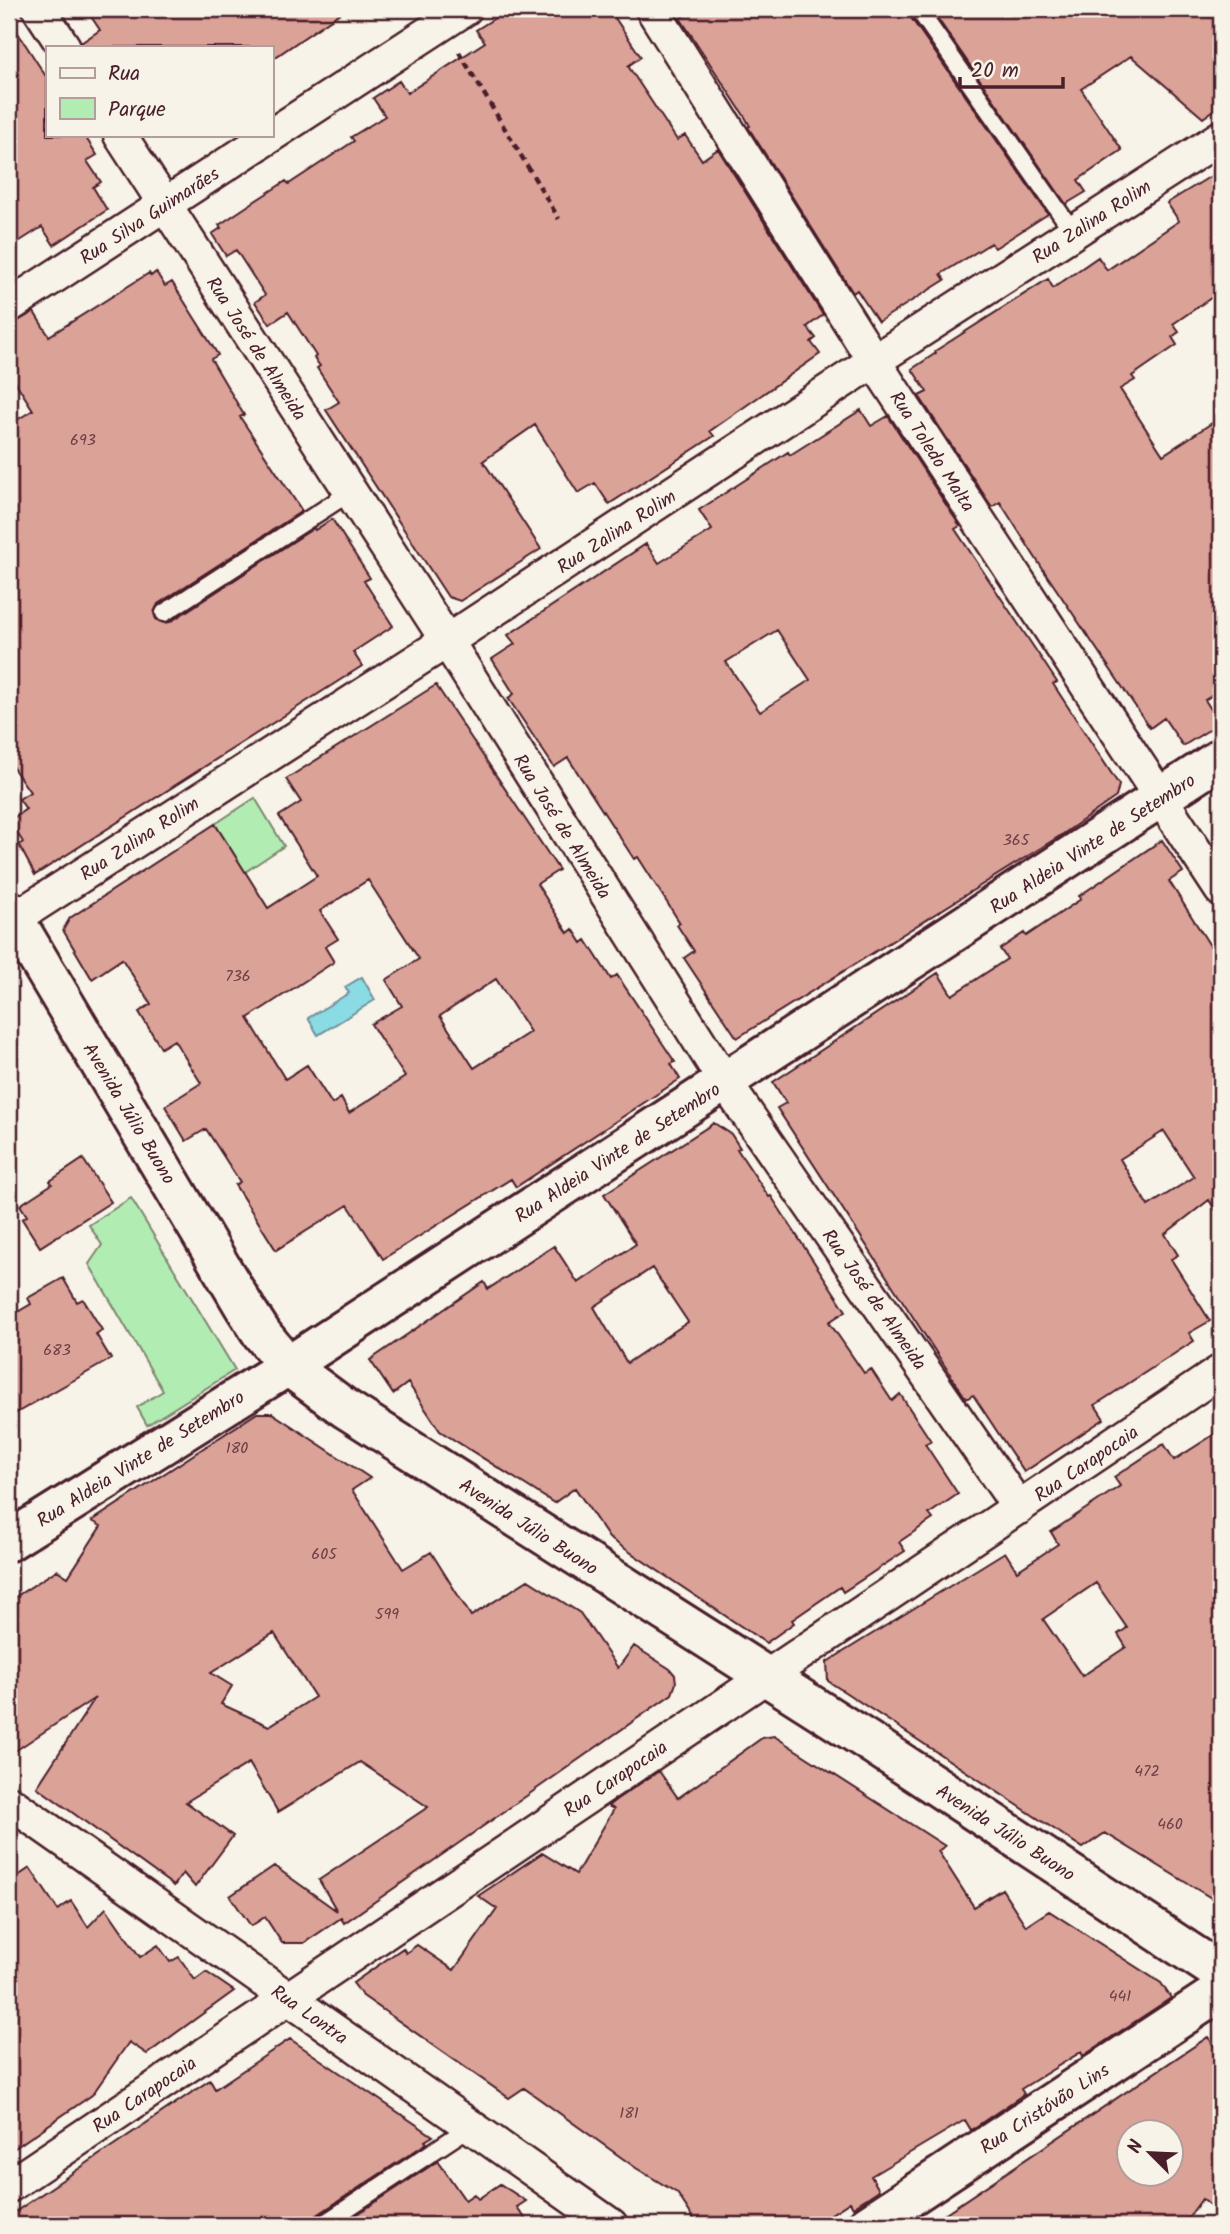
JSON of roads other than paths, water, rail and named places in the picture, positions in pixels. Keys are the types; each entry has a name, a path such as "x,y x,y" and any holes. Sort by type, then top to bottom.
{"street":[{"path":"39,9 63,46"},
{"name":"Rua Toledo Malta","path":"652,9 874,361 1221,890"},
{"name":"Rua Silva Guimarães","path":"273,135 454,17"},
{"name":"Rua José de Almeida","path":"121,136 447,642 725,1082 1020,1508"},
{"name":"Rua Silva Guimarães","path":"9,306 272,136"},
{"name":"Rua Zalina Rolim","path":"10,917 447,642 874,361 1220,140"},
{"name":"Rua Aldeia Vinte de Setembro","path":"9,1541 288,1366 1221,758"},
{"name":"Avenida Júlio Buono","path":"10,917 250,1315 288,1366 346,1409 766,1677 1221,1973"},
{"name":"Rua Carapocaia","path":"9,2186 286,1997 1221,1371"},
{"name":"Rua Lontra","path":"9,1802 611,2225"},
{"name":"Rua Cristóvão Lins","path":"867,2225 1221,1991"}],"lane":[{"path":"918,9 1074,233"},
{"path":"164,613 349,493"},
{"path":"322,2225 470,2127"}],"water":[{"path":"362,977 375,1000 318,1035 308,1018 349,993 345,987"}]}
